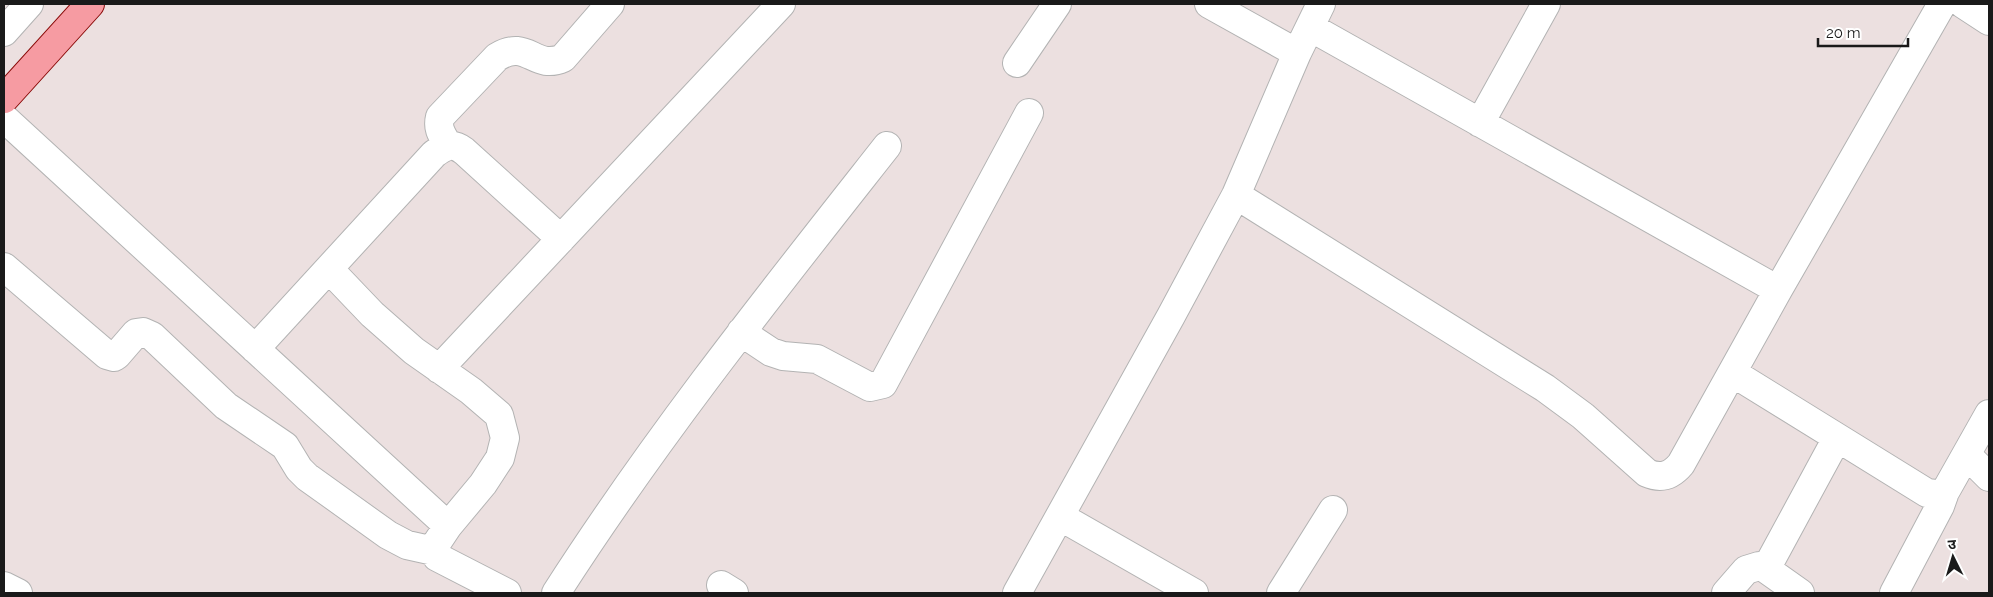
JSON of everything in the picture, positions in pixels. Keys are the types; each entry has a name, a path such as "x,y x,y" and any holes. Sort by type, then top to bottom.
{"main road":[{"path":"4,99 90,4"}],"street":[{"path":"4,32 29,4"},
{"path":"448,145 440,132 438,124 440,117 497,57 504,52 517,50 547,62 563,58 610,4"},
{"path":"439,369 781,4"},
{"path":"1017,63 1056,4"},
{"path":"1209,4 1297,53"},
{"path":"1480,123 1546,4"},
{"path":"1236,195 1539,383 1583,416 1647,473 1654,476 1665,476 1672,474 1681,464 1778,290 1942,4"},
{"path":"1963,4 1989,21"},
{"path":"1017,593 1061,517 1236,195 1315,15 1480,123 1778,290"},
{"path":"741,332 770,352 783,356 817,359 870,387 883,384 1029,113"},
{"path":"4,118 448,526"},
{"path":"255,349 434,154 448,145 454,145 464,151 561,239"},
{"path":"556,593 603,521 707,375 887,146"},
{"path":"4,268 107,356 117,355 134,335 139,332 152,336 226,406 285,446 299,469 307,476 388,536 407,545 434,552"},
{"path":"329,268 372,314 414,351 471,391 499,415 505,438 500,458 483,484 448,526 434,548 434,552 437,557 506,593"},
{"path":"1733,373 1927,493 1945,492"},
{"path":"1894,593 1940,506 1945,492 1989,414"},
{"path":"1766,569 1837,438"},
{"path":"1966,455 1989,476"},
{"path":"1281,593 1333,510"},
{"path":"1061,517 1194,593"},
{"path":"1726,593 1746,570 1759,566 1800,593"},
{"path":"4,586 18,593"}]}
